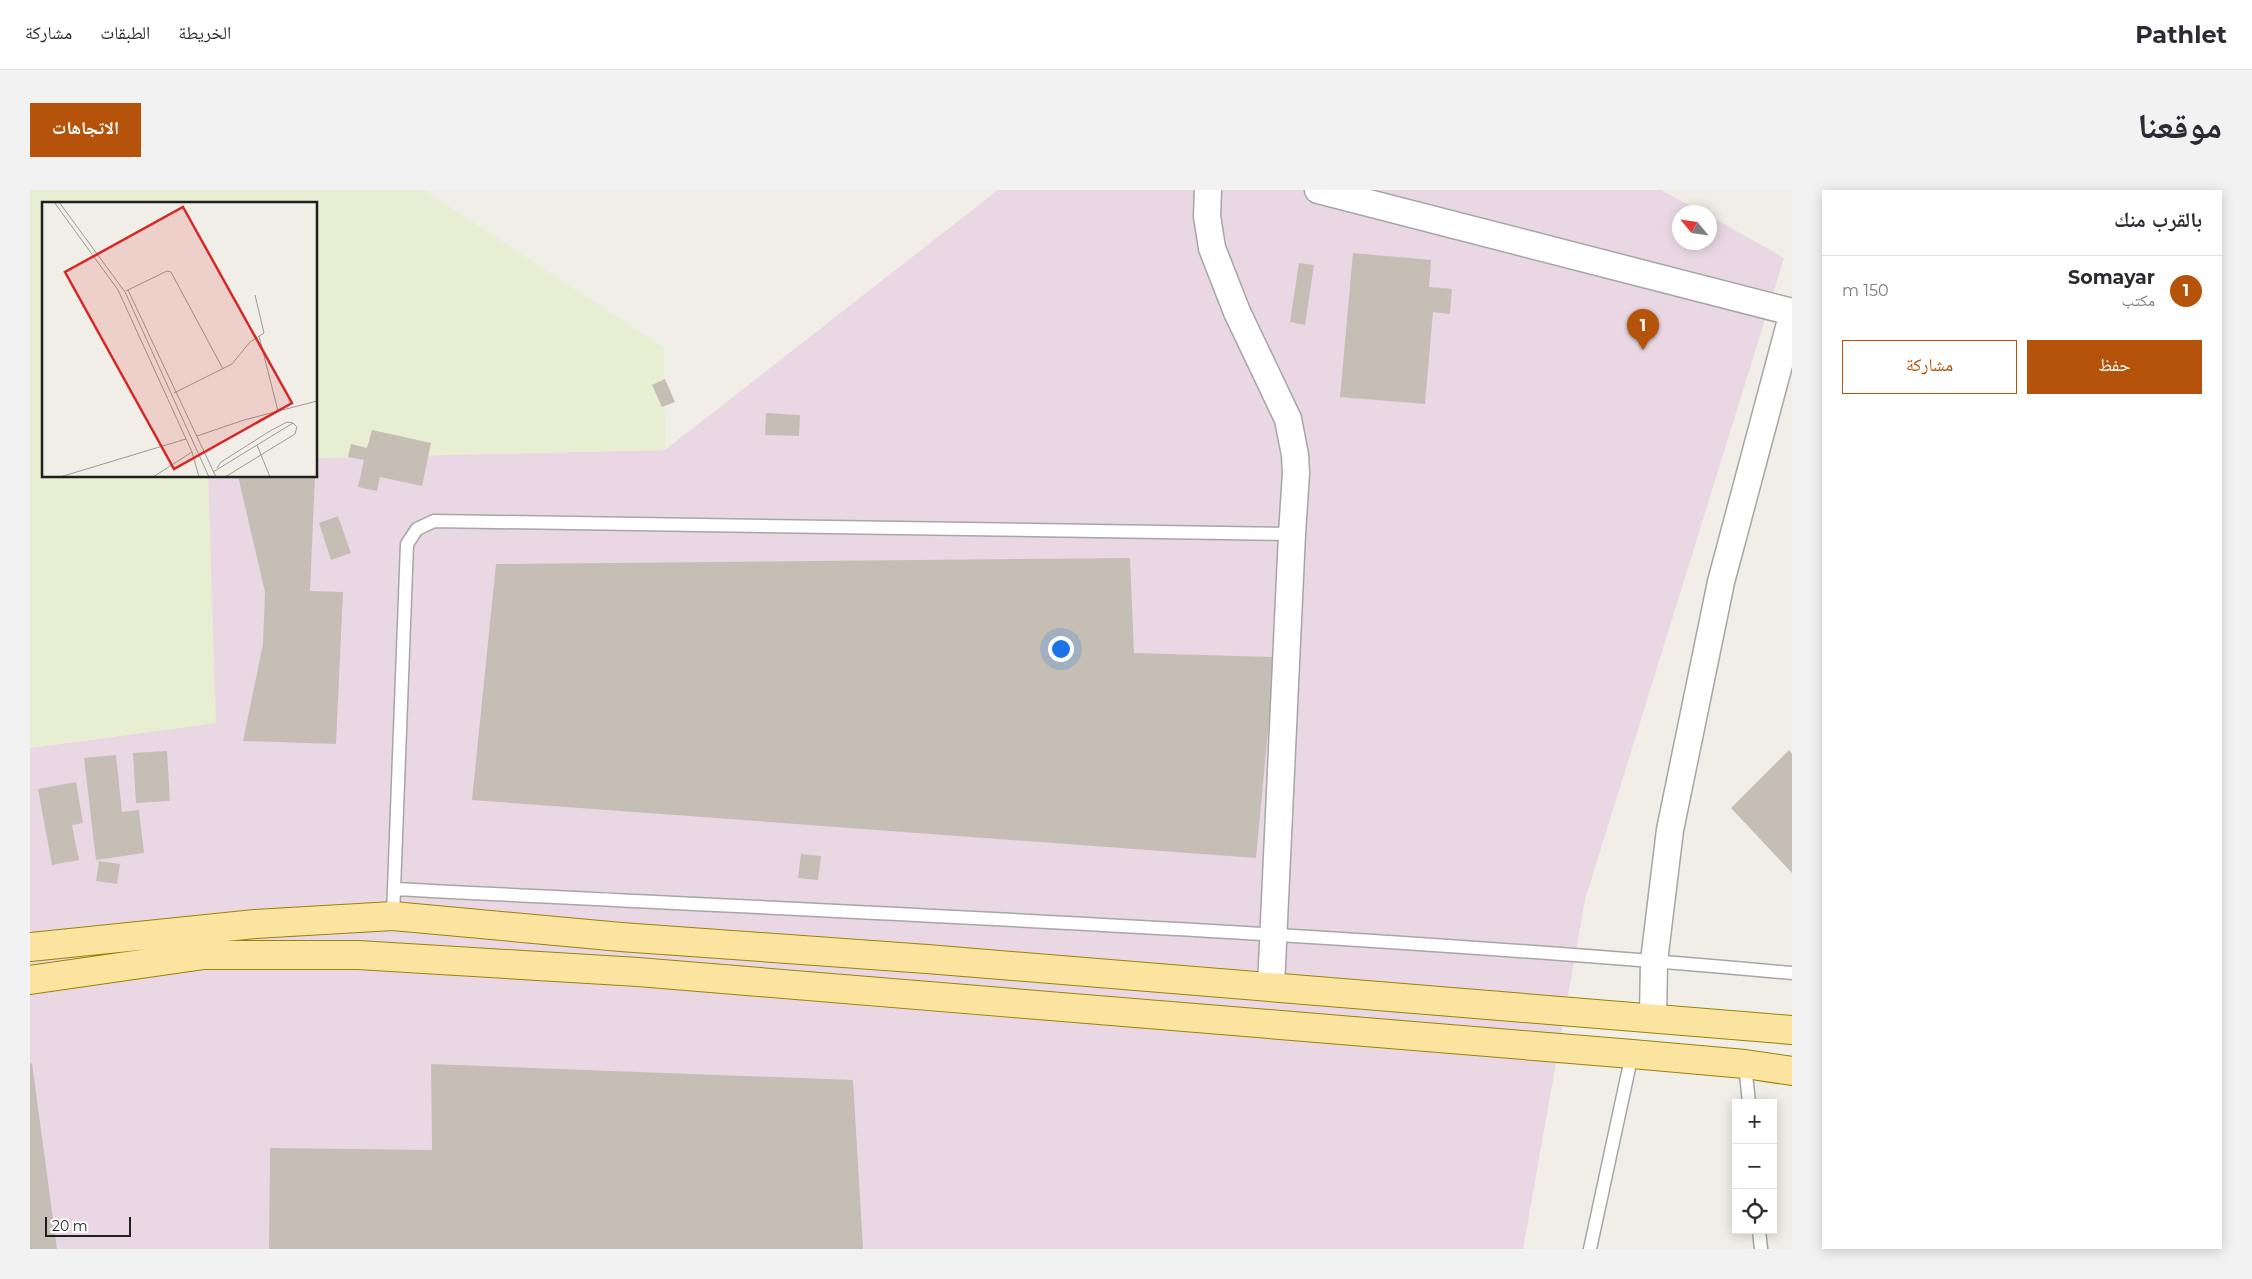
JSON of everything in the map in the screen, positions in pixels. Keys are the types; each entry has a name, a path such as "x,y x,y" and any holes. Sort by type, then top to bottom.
{"main road":[{"path":"30,947 255,924 393,916 622,936 1271,986 1792,1030"},
{"path":"30,980 204,955 358,955 648,973 1632,1054 1745,1064 1792,1071"}],"street":[{"path":"1208,190 1207,216 1212,248 1237,312 1288,419 1295,455 1296,473 1271,986"},
{"path":"1318,190 1792,312"},
{"path":"1653,1018 1654,961 1670,830 1721,582 1792,316"}],"lane":[{"path":"393,916 408,544 417,529 434,521 1292,534"},
{"path":"394,889 1273,935 1654,961 1792,974"},
{"path":"1590,1249 1632,1054"},
{"path":"1745,1064 1749,1099"},
{"path":"1759,1234 1761,1249"}],"shaded area":[{"path":"998,190 1661,190 1689,205 1672,205 1672,250 1717,250 1717,220 1784,258 1585,900 1523,1249 30,1249 30,748 215,723 208,478 318,478 318,458 665,450"}],"green space":[{"path":"30,190 424,190 664,348 665,450 318,458 318,202 42,202 42,478 208,478 216,723 30,748"}],"building":[{"path":"1353,253 1431,260 1429,287 1452,289 1450,314 1433,312 1425,404 1340,397"},
{"path":"1299,263 1314,265 1305,325 1290,322"},
{"path":"665,379 675,402 662,407 652,385"},
{"path":"766,413 800,415 799,436 765,435"},
{"path":"372,430 431,443 422,486 380,477 377,491 358,487 364,460 348,457 351,444 367,448"},
{"path":"238,478 315,478 310,591 343,592 336,744 243,741 263,644 265,592"},
{"path":"338,516 351,553 331,560 319,523"},
{"path":"1130,558 1134,653 1275,657 1256,858 472,800 496,564"},
{"path":"1789,750 1792,754 1792,873 1731,808"},
{"path":"167,751 170,801 136,803 133,753"},
{"path":"116,755 122,812 139,810 144,853 96,860 84,758"},
{"path":"76,782 83,823 72,825 79,860 52,865 38,789"},
{"path":"801,854 821,856 818,880 798,878"},
{"path":"99,861 120,864 117,884 96,881"},
{"path":"32,1063 57,1249 30,1249 30,1064"},
{"path":"431,1064 853,1080 863,1249 269,1249 270,1148 432,1150"}],"place":[{"name":"Somayar","path":"1643,350"}]}
